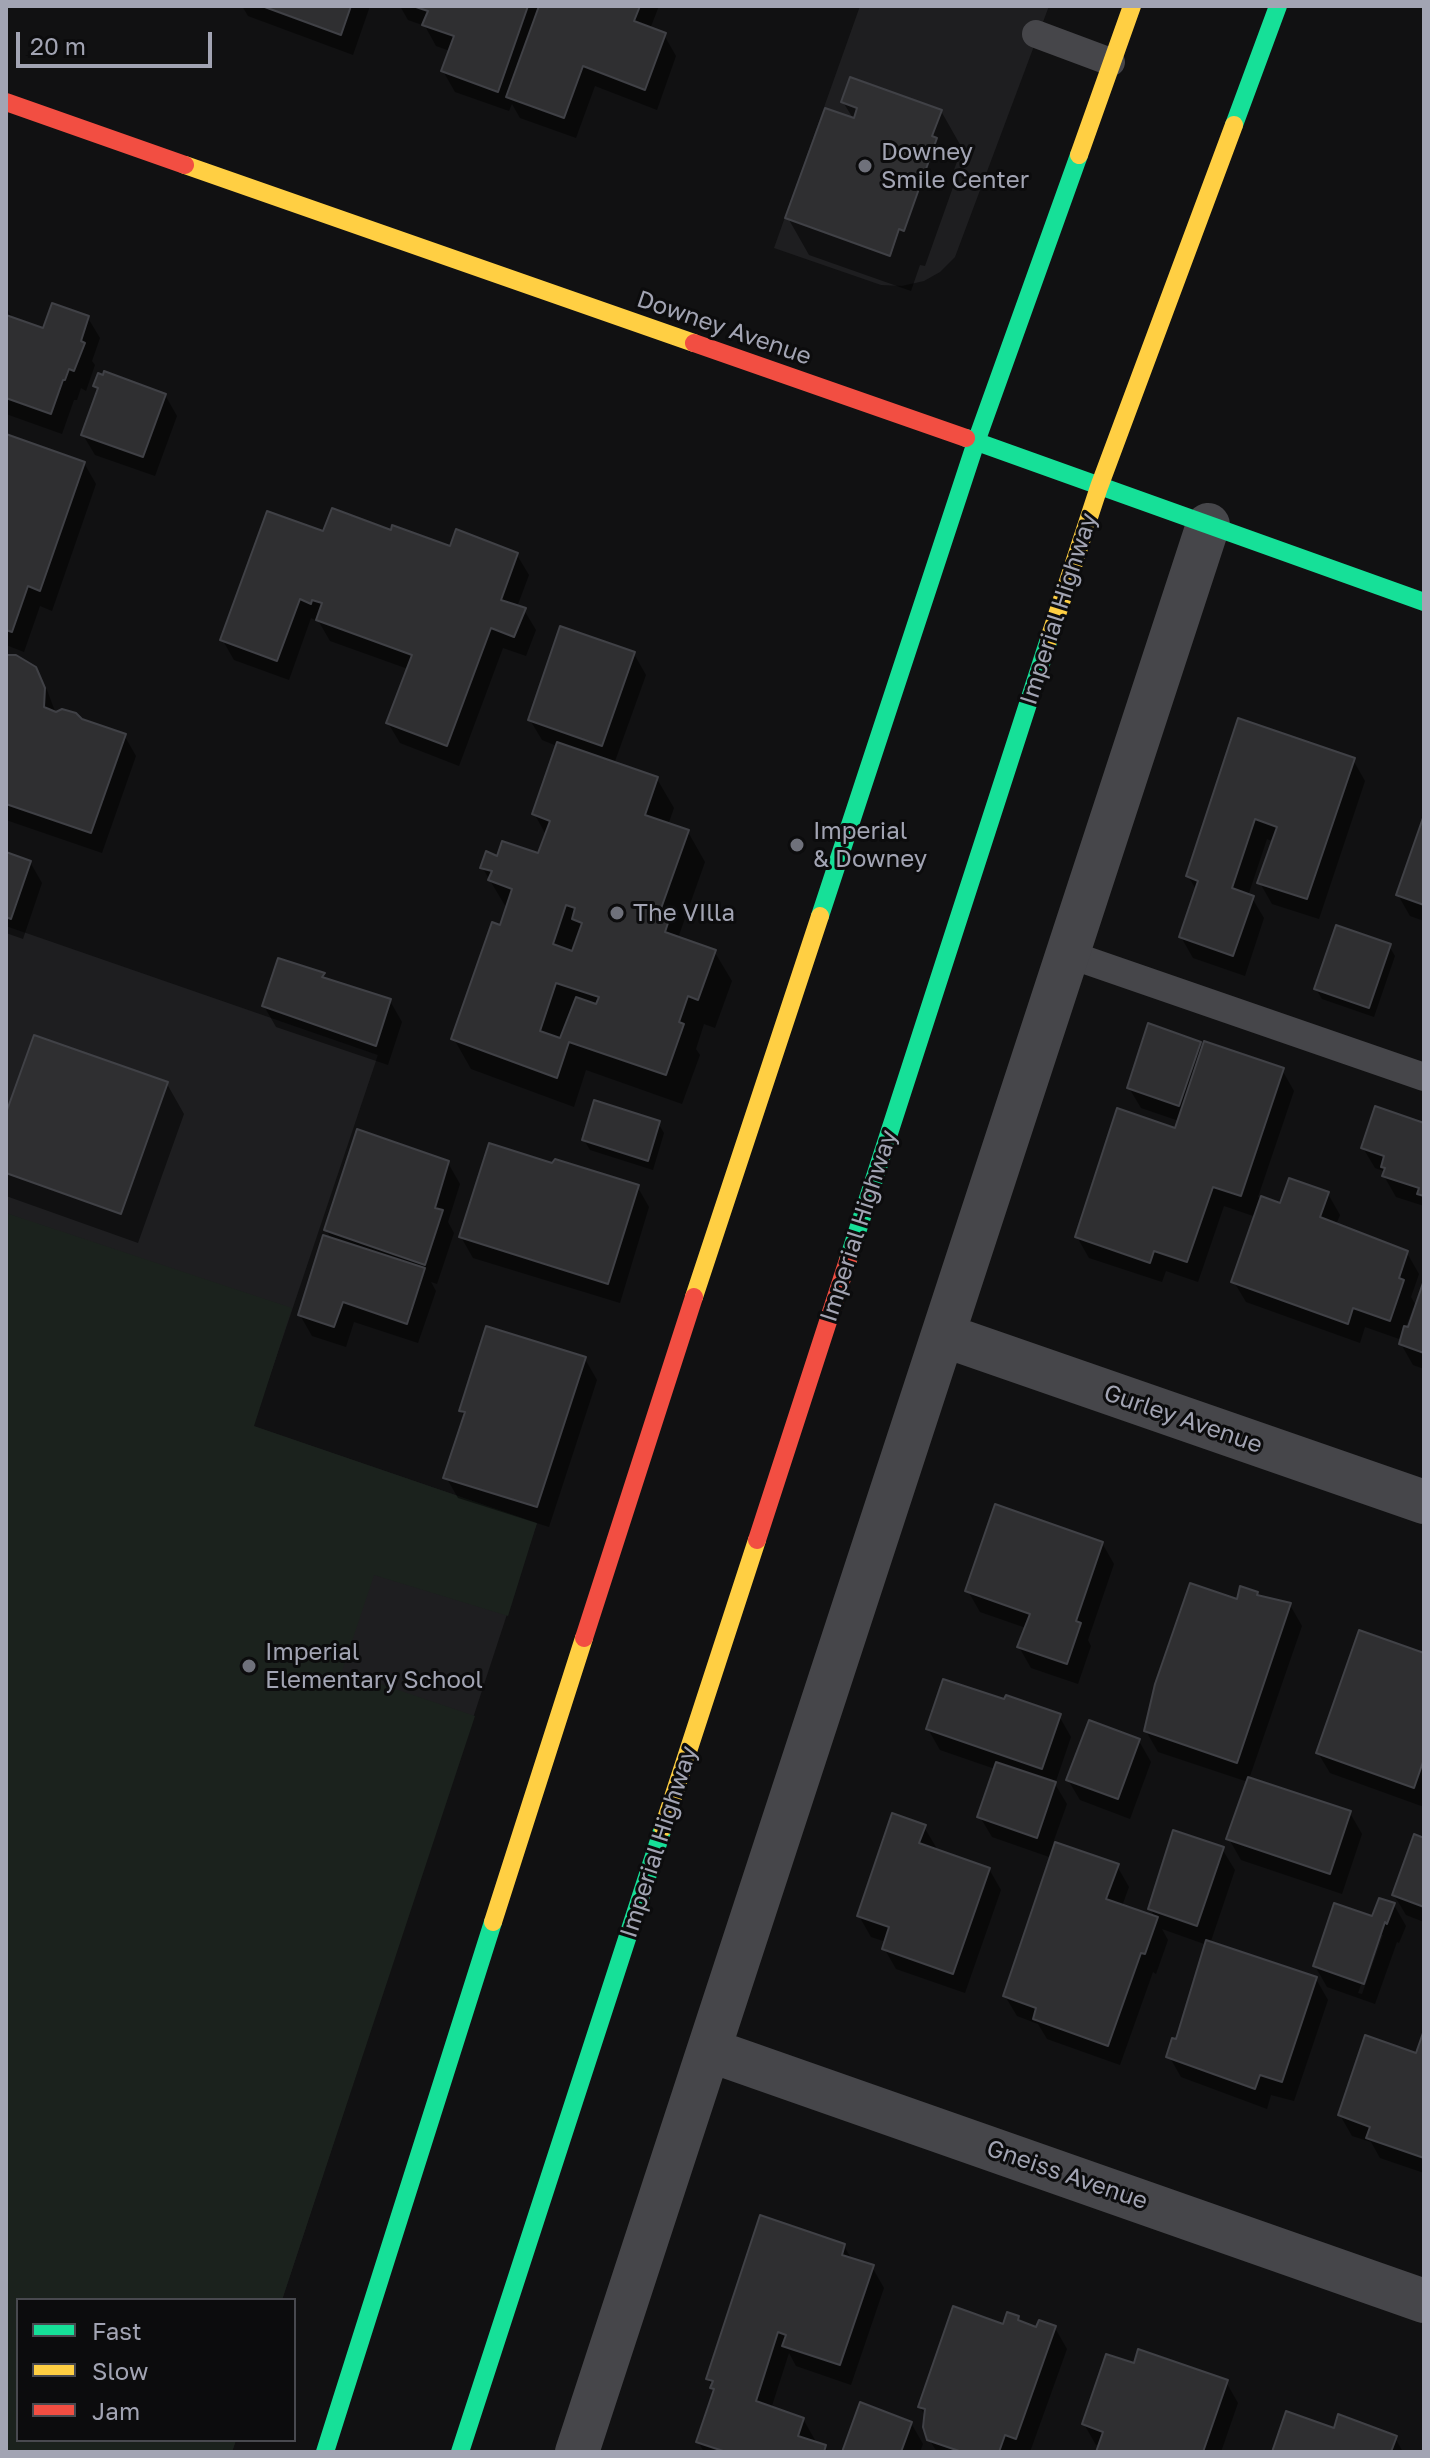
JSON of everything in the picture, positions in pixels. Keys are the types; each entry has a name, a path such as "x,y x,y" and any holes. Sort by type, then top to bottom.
{"main road":[{"path":"325,2452 620,1522 976,442 1132,6"},
{"name":"Imperial Highway","path":"460,2452 1099,487 1278,6"},
{"name":"Downey Avenue","path":"6,102 1424,602"}],"street":[{"path":"577,2452 1208,525"},
{"name":"Gurley Avenue","path":"943,1335 1424,1502"},
{"name":"Gneiss Avenue","path":"709,2050 1424,2301"}],"lane":[{"path":"1036,34 1111,62"},
{"path":"1068,954 1424,1077"}],"shaded area":[{"path":"860,6 1049,6 955,257 940,272 924,281 902,286 881,285 774,248"},
{"name":"Imperial Elementary School","path":"6,926 378,1055 253,1426 537,1523 283,2298 16,2298 16,2442 235,2442 232,2452 6,2452"},
{"name":"Imperial Elementary School","path":"6,1213 292,1308 254,1426 537,1523 508,1616 374,1575 342,1671 475,1716 283,2298 16,2298 16,2442 235,2442 232,2452 6,2452"}],"building":[{"path":"262,6 351,6 341,35"},
{"path":"413,6 528,6 498,92 441,71 454,36 422,25 428,11"},
{"path":"539,6 640,6 634,21 666,33 645,90 583,66 564,118 506,97"},
{"name":"Downey Smile Center","path":"850,77 942,110 932,136 937,138 904,231 899,229 890,256 785,218 825,108 854,118 857,108 841,102"},
{"path":"52,303 89,316 81,341 85,343 74,371 69,369 63,380 51,414 6,398 6,315 43,328"},
{"path":"104,371 166,394 143,457 81,435 98,388 93,386 98,373 103,375"},
{"path":"6,434 85,462 40,591 28,586 12,632 6,630"},
{"path":"332,508 391,530 392,525 450,546 456,529 518,553 501,600 526,608 514,637 491,628 447,746 386,723 412,655 316,620 322,603 312,600 311,604 300,599 277,661 220,640 267,511 323,531"},
{"path":"560,626 635,652 602,746 528,720"},
{"path":"6,655 16,655 36,667 45,688 44,707 56,712 62,709 76,713 82,719 126,734 91,833 6,804"},
{"path":"1238,718 1355,758 1307,899 1257,883 1277,827 1255,819 1232,888 1254,896 1233,956 1179,937 1198,881 1186,876"},
{"name":"The VIlla","path":"557,742 658,777 645,815 689,830 658,917 669,920 665,932 716,950 698,1000 688,996 679,1022 684,1024 666,1075 569,1042 557,1078 451,1039 492,922 500,925 512,889 488,880 492,871 480,868 486,851 497,856 502,841 538,853 550,821 532,814","holes":["566,905 575,908 572,919 582,923 572,951 553,944","556,983 599,997 596,1004 576,997 560,1038 540,1031"]},
{"path":"1424,815 1424,905 1396,895"},
{"path":"6,852 31,861 11,919 6,917"},
{"path":"1336,925 1391,944 1369,1008 1314,989"},
{"path":"278,958 325,973 322,977 391,999 376,1046 262,1006"},
{"path":"1148,1023 1201,1042 1179,1106 1127,1088"},
{"path":"34,1035 168,1082 121,1214 6,1173 6,1113"},
{"path":"1204,1041 1284,1068 1241,1196 1213,1187 1187,1262 1154,1251 1150,1263 1075,1237 1117,1108 1175,1128"},
{"path":"594,1100 660,1121 648,1161 582,1140"},
{"path":"1375,1106 1424,1123 1424,1196 1417,1194 1419,1188 1382,1176 1384,1156 1361,1148"},
{"path":"357,1129 449,1161 435,1208 443,1210 425,1265 324,1230"},
{"path":"489,1143 639,1185 608,1284 459,1237"},
{"path":"1289,1178 1329,1192 1320,1217 1408,1251 1399,1278 1404,1280 1390,1321 1353,1308 1348,1324 1231,1282 1261,1196 1280,1203"},
{"path":"323,1235 425,1268 407,1324 343,1302 334,1327 298,1315"},
{"path":"1424,1280 1424,1353 1399,1344"},
{"path":"486,1326 586,1357 537,1507 443,1478 465,1412 459,1411"},
{"path":"995,1504 1103,1542 1076,1621 1081,1623 1067,1664 1017,1647 1030,1614 965,1591"},
{"path":"1190,1583 1237,1599 1240,1586 1258,1592 1257,1595 1291,1603 1237,1763 1144,1731 1155,1684"},
{"path":"1359,1630 1424,1653 1424,1759 1414,1788 1316,1753"},
{"path":"943,1679 1004,1699 1006,1695 1061,1714 1042,1769 926,1729"},
{"path":"1089,1720 1140,1739 1118,1799 1066,1780"},
{"path":"996,1762 1056,1782 1037,1838 977,1817"},
{"path":"1248,1777 1351,1811 1330,1874 1226,1839"},
{"path":"892,1813 926,1825 919,1843 990,1868 953,1974 882,1949 889,1927 857,1916"},
{"path":"1173,1830 1224,1847 1197,1926 1148,1909"},
{"path":"1414,1834 1424,1838 1424,1907 1392,1895"},
{"path":"1055,1842 1119,1864 1106,1899 1158,1917 1145,1954 1141,1953 1108,2046 1033,2019 1036,2008 1003,1996"},
{"path":"1379,1898 1395,1903 1387,1924 1385,1922 1364,1984 1313,1966 1334,1903 1372,1916"},
{"path":"1206,1940 1317,1977 1282,2082 1260,2075 1255,2089 1166,2057 1172,2038 1176,2039"},
{"path":"1424,2030 1424,2158 1366,2138 1370,2127 1338,2115 1365,2035 1416,2053"},
{"path":"760,2215 845,2244 842,2255 874,2265 840,2365 782,2346 786,2335 778,2332 756,2401 804,2418 798,2436 826,2445 824,2452 726,2452 696,2442 714,2389 710,2388 713,2381 706,2379"},
{"path":"953,2306 1003,2324 1007,2312 1036,2327 1039,2320 1056,2326 1016,2439 1005,2435 999,2452 962,2452 927,2440 923,2427 925,2409 918,2407"},
{"path":"1138,2349 1228,2380 1203,2452 1096,2452 1103,2432 1082,2424 1106,2354 1134,2363"},
{"path":"860,2402 912,2422 901,2452 842,2452"},
{"path":"1286,2411 1334,2428 1338,2414 1397,2436 1391,2452 1272,2452"}],"traffic: fast":[{"path":"1234,125 1278,6"},
{"path":"820,916 976,442 1079,155"},
{"path":"966,438 1424,602"},
{"path":"848,1260 1049,639"},
{"path":"460,2452 663,1828"},
{"path":"325,2452 493,1922"}],"traffic: slow":[{"path":"1079,155 1132,6"},
{"path":"1049,639 1099,487 1234,125"},
{"path":"185,165 694,343"},
{"path":"694,1297 820,916"},
{"path":"663,1828 757,1540"},
{"path":"493,1922 584,1638"}],"traffic: jam":[{"path":"6,102 185,165"},
{"path":"694,343 966,438"},
{"path":"757,1540 848,1260"},
{"path":"584,1638 694,1297"}],"place":[{"name":"Downey Smile Center","path":"865,166"},
{"name":"Imperial & Downey","path":"797,845"},
{"name":"The VIlla","path":"617,913"},
{"name":"Imperial Elementary School","path":"249,1666"}]}
